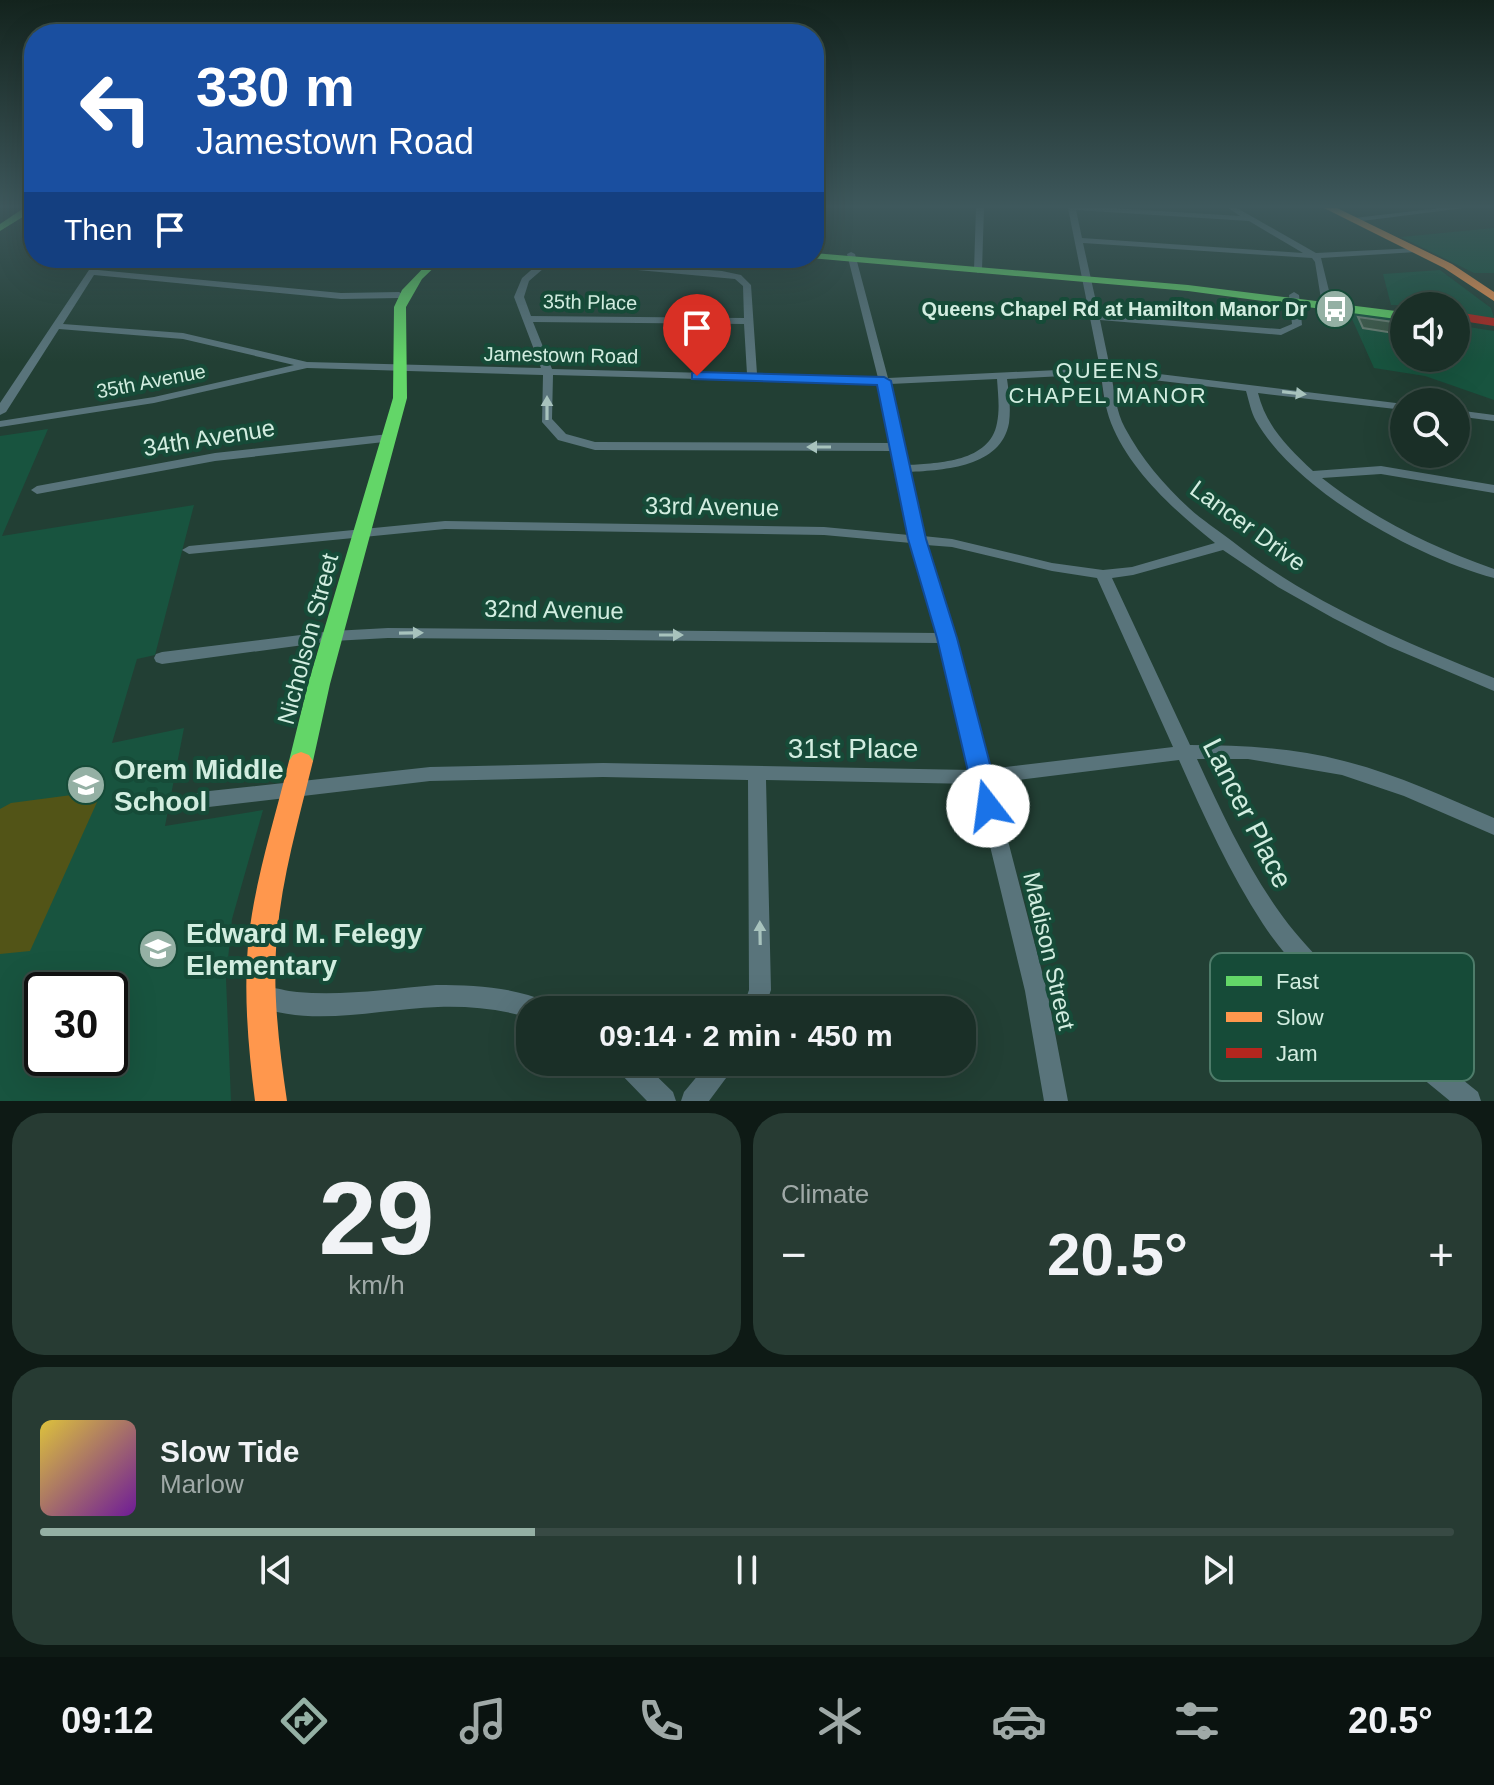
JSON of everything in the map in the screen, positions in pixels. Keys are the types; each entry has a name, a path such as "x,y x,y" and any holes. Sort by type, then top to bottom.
{"main road":[{"path":"890,259 1294,298 1390,314"},
{"path":"1433,259 1494,297"},
{"path":"399,295 426,268"},
{"name":"Nicholson Street","path":"271,1101 264,1054 262,997 261,956 266,911 293,787 403,387 395,320 399,295"},
{"path":"1294,298 1390,307"},
{"path":"1470,318 1494,322"},
{"path":"1470,325 1494,328"}],"street":[{"name":"Madison Street","path":"852,259 884,381 917,539 947,638 1036,991 1056,1101"},
{"path":"978,259 978,267"},
{"name":"Lancer Drive","path":"1082,259 1114,415 1131,449 1176,504 1274,576 1394,642 1494,685"},
{"path":"1317,259 1326,299"},
{"path":"0,412 95,268"},
{"path":"539,268 525,280 519,291 548,372 546,420 562,437 595,446 897,447"},
{"path":"649,268 738,277 747,285 752,377"},
{"path":"93,272 341,296 399,295"},
{"path":"1093,317 1281,332 1297,325 1294,298"},
{"name":"35th Place","path":"528,319 747,321"},
{"name":"Jamestown Road","path":"55,326 183,336 307,365 884,381 1106,371 1390,405"},
{"name":"35th Avenue","path":"0,424 141,403 307,365"},
{"path":"902,469 957,462 994,443 1004,417 1002,377"},
{"path":"1251,388 1260,420 1284,450 1312,475 1392,529 1494,574"},
{"path":"1470,415 1494,418"},
{"name":"34th Avenue","path":"37,490 215,457 389,438"},
{"path":"1312,475 1381,470 1494,489"},
{"name":"33rd Avenue","path":"189,550 445,525 824,531 972,547 1063,569 1103,574 1133,571 1227,544"},
{"name":"Lancer Place","path":"1103,574 1231,854 1249,886 1301,953"},
{"name":"32nd Avenue","path":"162,658 333,636 469,632 947,638"},
{"name":"31st Place","path":"200,800 293,787 445,773 603,770 757,776 980,777 1186,752 1248,752 1309,760 1377,779 1494,827"},
{"path":"757,776 758,996"},
{"path":"262,997 289,1004 332,1005 448,994 516,1004"},
{"path":"639,1076 664,1101"},
{"path":"693,1101 713,1076"},
{"name":"Lancer Place","path":"1445,1081 1469,1101"}],"shaded area":[{"path":"1446,259 1494,259 1494,273 1474,273"},
{"path":"1440,270 1470,292 1390,292 1390,301 1383,274"},
{"path":"1470,292 1491,308 1494,318 1470,315"},
{"path":"1348,310 1390,315 1390,371 1374,368"},
{"path":"1470,327 1494,331 1494,400 1470,392 1470,388 1460,388 1425,376 1400,372 1470,372"},
{"name":"Orem Middle School","path":"48,429 2,536 194,505 155,655 137,659 112,743 184,728 165,826 263,810 232,919 226,979 231,1101 0,1101 0,436"},
{"path":"102,791 30,951 0,954 0,809 11,803"}],"building":[{"path":"1358,317 1390,322 1390,332 1363,328"}],"traffic: fast":[{"path":"854,259 1188,288 1390,314"},
{"path":"301,761 319,684 400,398 400,307 406,293 428,268"}],"traffic: slow":[{"path":"1434,259 1494,297"},
{"path":"271,1101 261,1006 263,935 273,874 301,761"}],"traffic: jam":[{"path":"1470,318 1494,322"}],"place":[{"name":"Queens Chapel Rd at Hamilton Manor Dr","path":"1335,309"},
{"name":"Orem Middle School","path":"86,785"},
{"name":"Edward M. Felegy Elementary","path":"158,949"}],"district":[{"name":"QUEENS CHAPEL MANOR","path":"1108,382"}],"route":[{"path":"697,376 884,381 917,539 947,638 988,806"}]}
